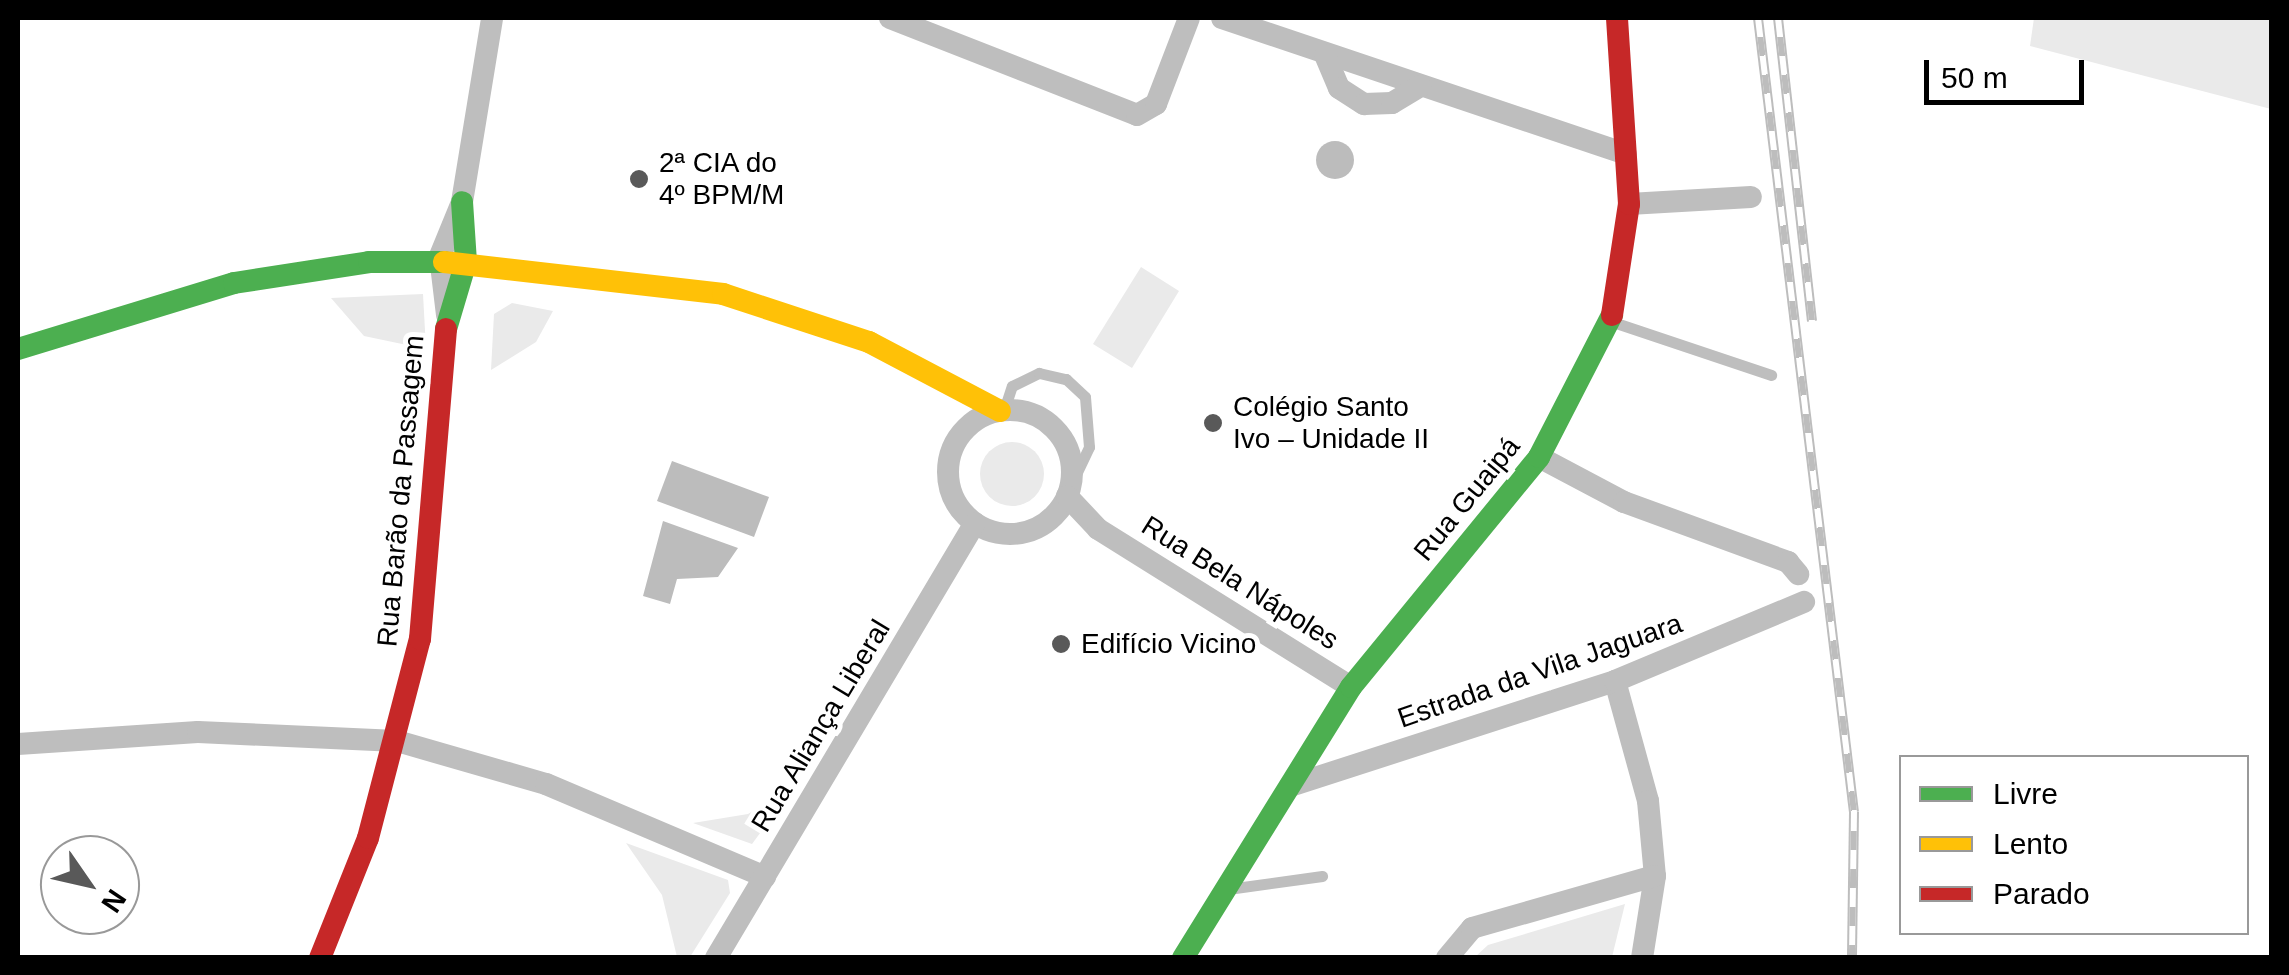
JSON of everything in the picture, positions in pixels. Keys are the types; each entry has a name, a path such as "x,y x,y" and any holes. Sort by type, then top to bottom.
{"street":[{"name":"Rua Barão da Passagem","path":"320,958 397,741 420,639 447,315 440,263 462,202 492,18"},
{"path":"890,18 1137,115 1156,104 1190,18"},
{"path":"1222,18 1246,22 1325,55 1626,154"},
{"name":"Rua Guaipá","path":"1183,958 1351,688 1539,457 1610,321 1629,204 1616,18"},
{"path":"1325,55 1339,88 1364,104 1392,103 1420,86"},
{"path":"1629,204 1751,197"},
{"name":"Rua Barão da Passagem","path":"447,315 466,262 462,202"},
{"path":"18,349 234,283 370,262 466,262 722,294 928,370 1002,410 1037,416 1062,438 1068,491 1098,529"},
{"path":"928,370 970,424"},
{"path":"1002,410 970,424 948,475 975,523 1010,534 1044,523 1098,529"},
{"path":"1539,457 1798,574"},
{"path":"1044,523 1068,491"},
{"name":"Rua Aliança Liberal","path":"716,958 975,523"},
{"name":"Rua Bela Nápoles","path":"1098,529 1351,688"},
{"name":"Estrada da Vila Jaguara","path":"1290,786 1615,681 1804,602"},
{"path":"1615,681 1648,801 1654,876 1642,958"},
{"path":"18,744 198,732 397,741 546,784 765,877"},
{"path":"1447,958 1472,928 1654,876"}],"lane":[{"path":"1610,321 1771,375"},
{"path":"1002,410 1012,386 1039,373 1066,379 1085,397 1089,447 1068,491"},
{"path":"1798,574 1804,602"},
{"path":"1225,890 1322,876"}],"shaded area":[{"path":"2034,18 2271,18 2271,109 2030,46"},
{"path":"1335,141 1348,147 1354,160 1348,173 1335,179 1322,173 1316,160 1322,147"},
{"path":"1141,267 1179,291 1132,368 1093,344"},
{"path":"423,294 426,349 364,336 331,298"},
{"path":"512,303 553,311 536,342 491,370 494,314"},
{"path":"1012,442 1034,452 1044,474 1034,496 1012,506 990,496 980,474 990,452"},
{"path":"672,461 769,497 754,537 657,501"},
{"path":"663,521 738,548 718,577 677,579 670,604 643,596"},
{"path":"794,787 752,844 693,823 748,814"},
{"path":"626,843 728,880 730,893 690,957 677,957 662,895"},
{"path":"1625,904 1612,957 1475,957 1488,945"}],"railway":[{"path":"1758,18 1854,812 1852,958"},
{"path":"1778,18 1812,321"}],"traffic: fast":[{"path":"446,329 466,262 462,202"},
{"path":"18,349 234,283 369,262 444,262"},
{"path":"1183,958 1351,687 1539,457 1612,315"}],"traffic: slow":[{"path":"444,262 723,294 869,342 1000,411"}],"traffic: jam":[{"path":"1612,315 1629,204 1617,18"},
{"path":"320,958 368,838 420,639 446,329"}],"place":[{"name":"2ª CIA do 4º BPM/M","path":"639,179"},
{"name":"Colégio Santo Ivo – Unidade II","path":"1213,423"},
{"name":"Edifício Vicino","path":"1061,644"}]}
